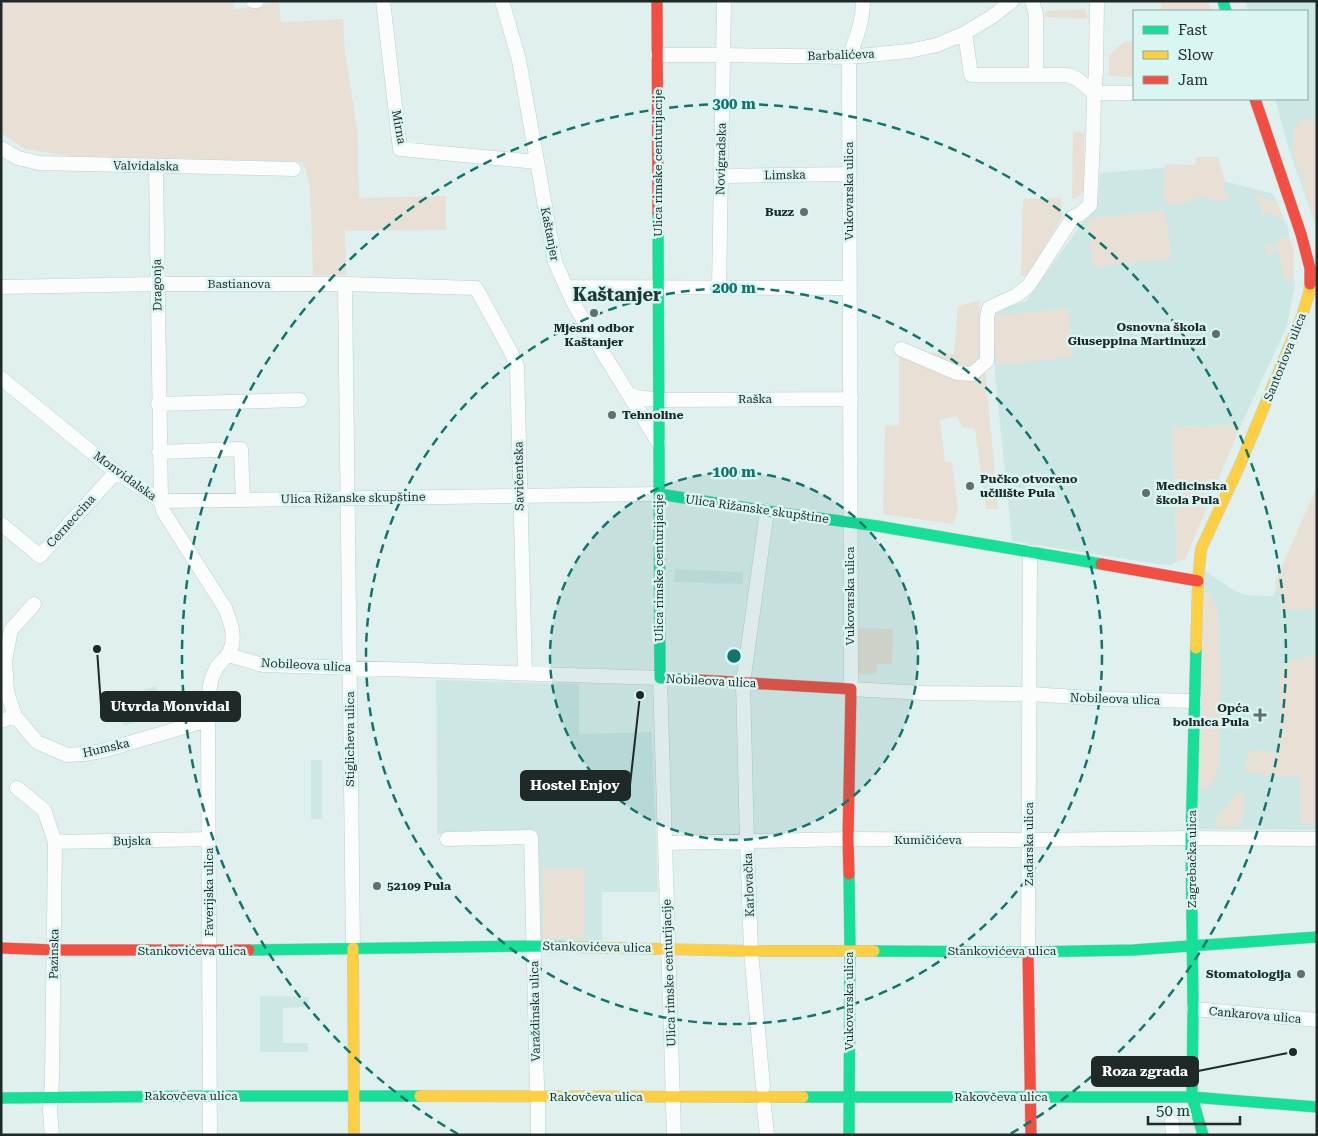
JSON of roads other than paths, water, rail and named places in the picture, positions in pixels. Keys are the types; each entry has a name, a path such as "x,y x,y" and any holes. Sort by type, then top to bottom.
{"main road":[{"name":"Ulica rimske centurijacije","path":"657,1 660,678"},
{"name":"Santoriova ulica","path":"1198,581 1202,549 1239,467 1302,316 1309,293 1310,281 1307,254 1255,100"},
{"name":"Ulica Rižanske skupštine","path":"659,494 1030,552 1198,581"},
{"name":"Zagrebačka ulica","path":"1198,581 1191,838 1192,1097 1203,1135"},
{"name":"Nobileova ulica","path":"660,678 850,689"},
{"name":"Vukovarska ulica","path":"849,1135 850,951 848,839 850,689"},
{"name":"Stankovićeva ulica","path":"1,948 209,951 534,946 1028,952 1192,947 1317,937"},
{"name":"Stiglicheva ulica","path":"353,948 354,1135"},
{"name":"Zadarska ulica","path":"1028,952 1031,1135"},
{"name":"Rakovčeva ulica","path":"1,1098 209,1096 1192,1097 1317,1107"}],"street":[{"name":"Mirna","path":"383,1 400,149 537,162"},
{"name":"Kaštanjer","path":"502,1 519,60 554,259 566,287 592,335 659,443"},
{"name":"Novigradska","path":"719,288 724,1"},
{"path":"849,57 858,34 863,1"},
{"name":"Barbalićeva","path":"657,56 849,57 918,49 937,45 964,33 994,16 1012,1"},
{"path":"1032,1 1036,14 1036,75"},
{"path":"901,349 957,373 972,374 987,362 987,318 989,308 1017,295 1029,285 1072,217 1080,214 1090,205 1097,1"},
{"path":"964,33 971,75 1068,75 1078,79 1094,93 1133,93"},
{"name":"Vukovarska ulica","path":"849,57 850,689"},
{"name":"Valvidalska","path":"1,148 18,158 39,163 294,169"},
{"name":"Dragonja","path":"156,167 158,404 161,501"},
{"name":"Limska","path":"721,176 849,174"},
{"name":"Bastianova","path":"1,287 157,284 345,284 476,288"},
{"name":"Stiglicheva ulica","path":"345,284 353,948"},
{"path":"566,287 850,288"},
{"name":"Savičentska","path":"476,288 517,366 525,673"},
{"name":"Monvidalska","path":"1,378 116,472 161,501 163,511 225,608 231,624 233,638 228,655"},
{"name":"Raška","path":"628,394 659,400 850,399"},
{"path":"158,404 300,400"},
{"path":"160,452 242,448 243,500"},
{"name":"Cerneccina","path":"1,524 40,556 116,472"},
{"name":"Ulica Rižanske skupštine","path":"161,501 659,494"},
{"name":"Karlovačka","path":"763,1087 751,950 743,683 767,512"},
{"name":"Zadarska ulica","path":"1028,952 1030,552"},
{"name":"Humska","path":"34,604 11,630 5,661 7,692 15,716 37,742 68,755 84,754 208,720"},
{"name":"Nobileova ulica","path":"228,655 264,664 660,678"},
{"name":"Faverijska ulica","path":"210,1135 209,686 215,669 228,655"},
{"name":"Ulica rimske centurijacije","path":"660,678 674,1135"},
{"name":"Nobileova ulica","path":"850,689 925,693 1030,694 1106,700 1195,701"},
{"path":"1,721 15,716"},
{"name":"Pazinska","path":"17,788 44,810 55,842 52,1079 50,1097 52,1135"},
{"name":"Varaždinska ulica","path":"447,839 531,837 537,1089"},
{"name":"Bujska","path":"55,842 208,839"},
{"name":"Kumičićeva","path":"665,843 848,839 1317,839"},
{"name":"Cankarova ulica","path":"1193,1009 1317,1020"},
{"path":"538,1104 538,1135"},
{"path":"764,1107 767,1135"}],"place":[{"name":"Buzz","path":"804,212"},
{"name":"Mjesni odbor Kaštanjer","path":"594,313"},
{"name":"Osnovna škola Giuseppina Martinuzzi","path":"1216,334"},
{"name":"Tehnoline","path":"612,415"},
{"name":"Pučko otvoreno učilište Pula","path":"970,486"},
{"name":"Medicinska škola Pula","path":"1146,493"},
{"name":"Utvrda Monvidal","path":"97,649"},
{"name":"Hostel Enjoy","path":"640,695"},
{"name":"Opća bolnica Pula","path":"1260,715"},
{"name":"52109 Pula","path":"377,886"},
{"name":"Stomatologija","path":"1301,974"},
{"name":"Roza zgrada","path":"1293,1052"}],"district":[{"name":"Kaštanjer","path":"617,294"}]}
